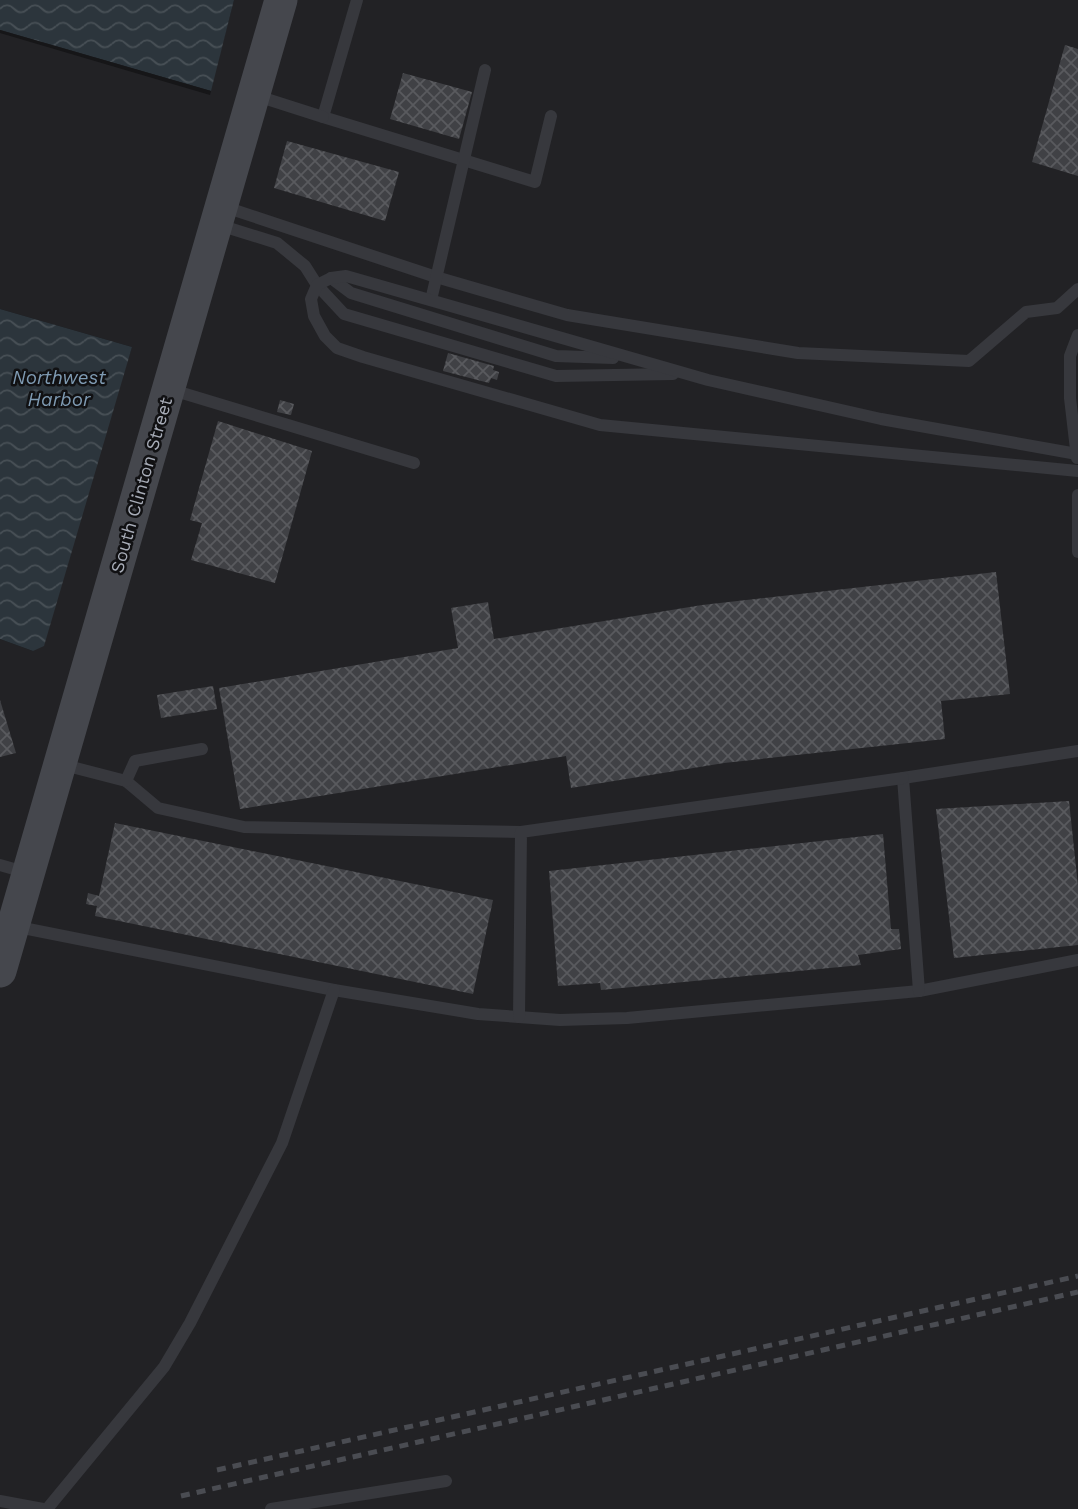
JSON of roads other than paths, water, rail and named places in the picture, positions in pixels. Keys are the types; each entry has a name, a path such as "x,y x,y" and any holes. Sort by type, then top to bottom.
{"main road":[{"name":"South Clinton Street","path":"0,971 13,926 14,869 60,764 281,0"}],"lane":[{"path":"323,117 357,0"},
{"path":"430,300 485,70"},
{"path":"254,95 535,182 551,116"},
{"path":"218,215 567,315 798,353 969,361 1026,312 1057,308 1078,289"},
{"path":"218,215 277,243 305,266 317,285 344,314 556,376 688,374"},
{"path":"1077,454 881,419 688,374 346,276 331,278 317,285 311,299 314,316 325,336 337,348 600,425 1078,472 1077,454 1070,398 1070,356 1078,335"},
{"path":"331,278 351,293 556,356 632,358"},
{"path":"169,389 414,463"},
{"path":"1078,495 1078,552"},
{"path":"126,781 135,761 202,749"},
{"path":"60,764 126,781 158,808 244,827 521,832 1078,751"},
{"path":"903,778 919,991"},
{"path":"519,1017 521,832"},
{"path":"13,926 334,990 478,1014 560,1020 627,1018 919,991 1078,960"},
{"path":"0,1501 45,1509 164,1367 190,1323 282,1143 334,990"},
{"path":"271,1509 446,1482"}],"water":[{"path":"0,0 234,0 211,91 0,30"},
{"name":"Northwest Harbor","path":"0,309 132,347 44,646 33,651 0,639"}],"railway":[{"path":"217,1470 1078,1276"},
{"path":"181,1496 1078,1292"}]}
